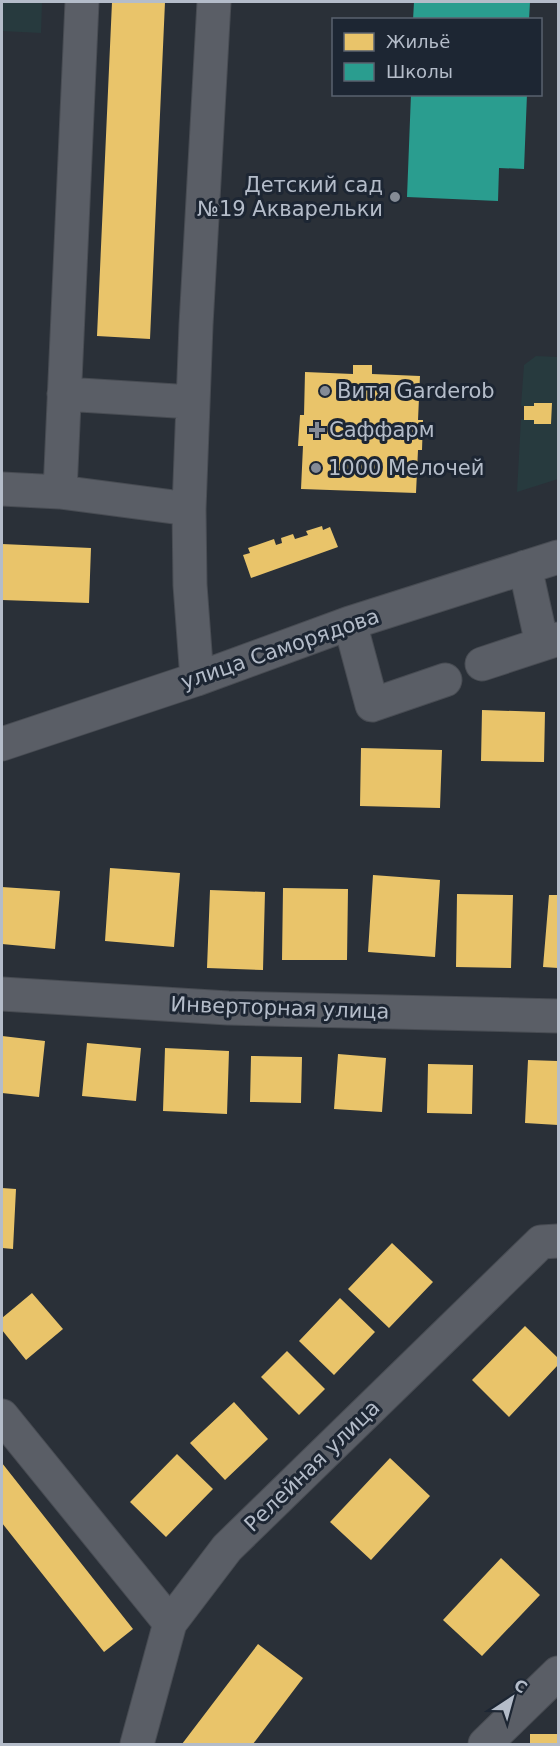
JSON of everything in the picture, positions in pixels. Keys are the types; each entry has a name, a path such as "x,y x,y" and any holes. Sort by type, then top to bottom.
{"street":[{"path":"60,492 82,2"},
{"path":"197,679 190,585 189,509 192,402 214,2"},
{"path":"64,394 192,402"},
{"path":"2,489 60,492 189,509"},
{"name":"улица Саморядова","path":"2,744 197,679 350,623 558,557"},
{"path":"482,664 550,642 525,567"},
{"path":"350,623 372,705 446,680"},
{"name":"Инверторная улица","path":"2,994 228,1008 558,1016"},
{"name":"Релейная улица","path":"137,1744 170,1623 227,1548 541,1242 558,1241"},
{"path":"2,1416 170,1623"},
{"path":"485,1744 558,1673"}],"green space":[{"path":"2,2 42,2 41,33 2,31"},
{"path":"536,356 558,357 558,479 517,492 521,419 534,420 534,424 551,424 551,403 521,406 524,365"}],"building: Жильё":[{"path":"112,2 165,2 150,339 97,336"},
{"path":"353,365 372,365 372,374 420,376 418,420 423,420 422,450 418,450 416,493 301,489 303,446 298,446 300,415 304,415 305,372 353,374"},
{"path":"534,403 552,403 551,424 534,424 534,420 524,420 524,406 534,406"},
{"path":"322,526 323,530 330,527 338,547 251,578 243,555 250,553 248,548 274,539 276,545 282,543 281,538 293,534 295,539 308,535 306,531"},
{"path":"2,544 91,548 89,603 2,600"},
{"path":"482,710 545,712 544,762 481,761"},
{"path":"361,748 442,750 440,808 360,806"},
{"path":"110,868 180,873 174,947 105,941"},
{"path":"373,875 440,880 435,957 368,952"},
{"path":"2,887 60,891 55,949 2,944"},
{"path":"283,888 348,889 347,960 282,960"},
{"path":"210,890 265,892 263,970 207,968"},
{"path":"457,894 513,895 511,968 456,967"},
{"path":"549,895 558,895 558,968 543,967"},
{"path":"2,1036 45,1041 39,1097 2,1093"},
{"path":"87,1043 141,1048 136,1101 82,1096"},
{"path":"165,1048 229,1051 227,1114 163,1111"},
{"path":"338,1054 386,1058 382,1112 334,1109"},
{"path":"251,1056 302,1057 301,1103 250,1102"},
{"path":"528,1060 558,1061 558,1125 525,1123"},
{"path":"428,1064 473,1065 472,1114 427,1113"},
{"path":"2,1188 16,1189 13,1249 2,1248"},
{"path":"392,1243 433,1282 389,1328 348,1289"},
{"path":"32,1293 63,1329 26,1360 2,1330 2,1318"},
{"path":"340,1298 375,1332 334,1375 299,1341"},
{"path":"525,1326 558,1358 558,1365 509,1417 472,1380"},
{"path":"287,1351 325,1389 299,1415 261,1377"},
{"path":"234,1402 268,1439 225,1480 190,1443"},
{"path":"177,1454 213,1489 166,1537 130,1502"},
{"path":"390,1458 430,1496 371,1560 330,1522"},
{"path":"2,1463 133,1629 104,1652 2,1523"},
{"path":"501,1558 540,1595 482,1656 443,1620"},
{"path":"258,1644 303,1678 253,1744 182,1744"},
{"path":"530,1734 558,1734 558,1744 530,1744"}],"building: Школы":[{"path":"414,2 530,2 529,18 413,18"},
{"path":"411,96 527,96 524,169 499,168 498,201 407,197"}],"place":[{"name":"Детский сад №19 Акварельки","path":"395,197"},
{"name":"Витя Garderob","path":"325,391"},
{"name":"Саффарм","path":"317,430"},
{"name":"1000 Мелочей","path":"316,468"}]}
